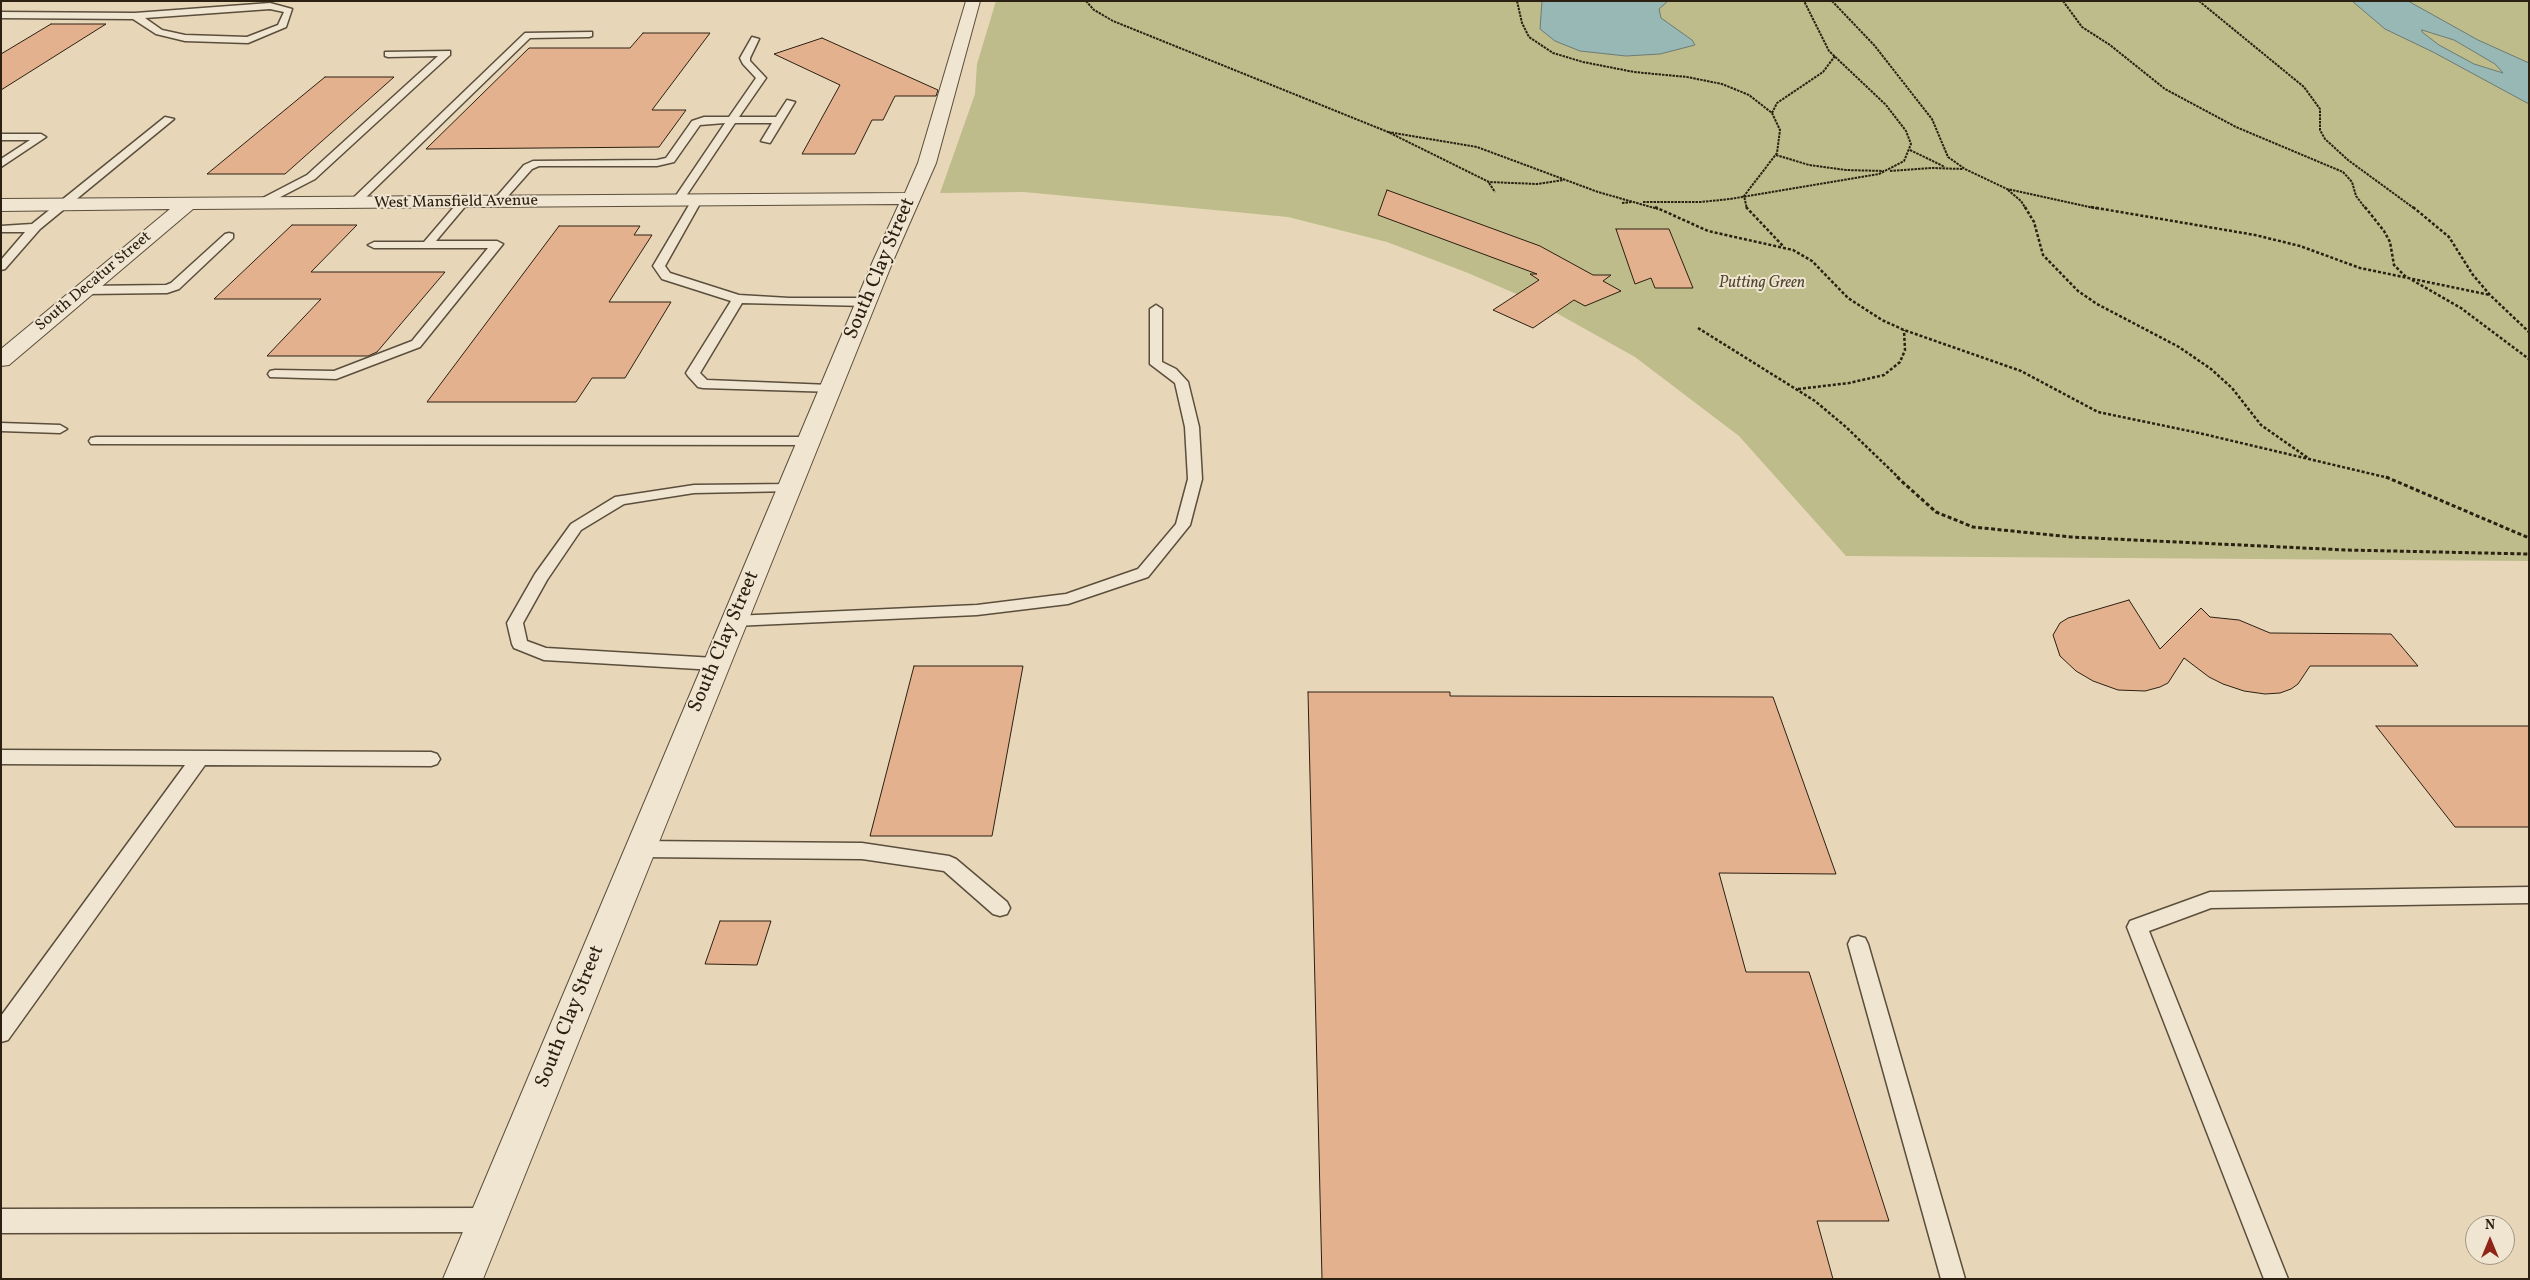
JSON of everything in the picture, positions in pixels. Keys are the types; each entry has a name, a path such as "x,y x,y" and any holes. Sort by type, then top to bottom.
{"street":[{"name":"South Clay Street","path":"463,1279 866,302 927,163 973,1"},
{"name":"West Mansfield Avenue","path":"1,205 353,204 911,198"},
{"name":"South Decatur Street","path":"1,360 187,205"}],"lane":[{"path":"1,15 135,16 270,6 289,11 282,27 261,37 248,40 185,38 159,32 147,22 135,16"},
{"path":"353,204 528,35 589,34"},
{"path":"678,200 761,78 746,62 745,58 755,39"},
{"path":"259,204 312,177 447,53 388,54"},
{"path":"766,141 790,102"},
{"path":"1,267 36,227 169,119"},
{"path":"497,202 528,167 537,164 657,163 670,160 696,123 704,120 779,120"},
{"path":"1,137 41,137 1,164"},
{"path":"697,200 659,266 666,276 738,299 789,302 866,302"},
{"path":"427,244 463,202"},
{"path":"1,229 36,227"},
{"path":"86,290 168,289 176,286 229,236"},
{"path":"275,374 336,375 416,344 498,244 374,245"},
{"path":"738,299 693,373 703,384 830,389"},
{"path":"734,621 977,610 1068,599 1143,573 1183,525 1195,479 1192,427 1180,382 1171,372 1156,364 1156,309"},
{"path":"1,427 60,429"},
{"path":"96,441 809,441"},
{"path":"716,664 544,654 520,644 515,623 540,578 576,527 620,500 694,489 789,488"},
{"path":"1,756 431,759"},
{"path":"1,1033 200,758"},
{"path":"639,849 862,851 948,864 1000,908"},
{"path":"2276,1279 2137,927 2210,900 2529,894"},
{"path":"1858,944 1953,1279"},
{"path":"1,1221 487,1220"}],"path":[{"path":"1086,1 1094,10 1113,21 1388,132 1489,182 1537,184 1564,180"},
{"path":"1517,1 1522,23 1529,37 1553,53 1583,62 1634,72 1687,77 1722,84 1749,95 1772,113 1780,130 1781,140 1776,155 1744,196"},
{"path":"1622,203 1702,202 1744,196 1887,171 1904,161 1910,150 1909,138 1898,119 1871,89 1835,56 1825,44 1804,1"},
{"path":"1832,1 1874,45 1932,119 1944,152 1964,169 2007,189 2083,206 2280,241 2360,268 2490,295"},
{"path":"2062,1 2082,27 2110,45 2166,89 2236,127 2343,172 2352,182 2356,196 2384,231 2390,242 2394,266 2408,278 2461,308 2529,358"},
{"path":"2199,1 2304,87 2320,109 2320,130 2325,138 2348,160 2437,225 2449,237 2473,275 2490,295 2529,332"},
{"path":"1772,113 1777,103 1823,72 1835,56"},
{"path":"1388,132 1469,145 1564,180 1667,212 1708,231 1784,246"},
{"path":"1910,150 1947,168"},
{"path":"1776,155 1809,165 1846,170 1964,169"},
{"path":"1489,182 1495,192"},
{"path":"2007,189 2028,210 2034,222 2043,254 2078,291 2097,304 2179,347 2211,369 2232,388 2262,425 2288,446 2311,460"},
{"path":"1744,196 1748,212 1784,246 1812,261 1848,298 1882,320 1904,330 2021,370 2082,405 2116,418 2199,433 2398,482 2482,520 2529,538"},
{"path":"1698,328 1798,389 1846,427 1921,500 1936,512 1973,528 2070,537 2346,550 2529,554"},
{"path":"1798,389 1841,385 1884,375 1900,362 1905,350 1904,330"}],"green space":[{"name":"Putting Green","path":"996,1 2529,1 2529,561 1846,556 1739,436 1635,357 1544,306 1468,273 1387,242 1288,217 1024,192 940,193 975,94 977,64"}],"water":[{"path":"1542,1 1668,1 1659,9 1661,18 1692,40 1695,45 1660,54 1626,56 1580,51 1555,41 1540,29"},
{"path":"2352,1 2408,1 2478,40 2529,63 2529,104 2433,52 2385,29","holes":["2422,30 2454,40 2495,64 2503,73 2474,64 2439,45"]}],"building":[{"path":"51,24 106,24 1,90 1,54"},
{"path":"643,33 710,33 652,110 686,110 659,147 426,149 529,48 630,48"},
{"path":"822,38 938,90 936,96 895,96 883,120 872,120 855,154 802,154 840,85 774,54"},
{"path":"325,77 394,77 285,174 207,174"},
{"path":"1387,190 1540,246 1593,275 1611,275 1603,281 1621,291 1585,306 1574,300 1533,328 1493,310 1539,280 1530,274 1537,274 1378,215"},
{"path":"292,225 357,225 311,272 445,272 377,352 368,356 267,356 321,299 214,299"},
{"path":"559,226 640,226 634,235 652,235 609,302 671,302 625,378 592,378 576,402 427,402"},
{"path":"1616,229 1669,229 1693,288 1655,288 1651,278 1635,284"},
{"path":"2129,600 2160,649 2201,608 2210,617 2239,620 2270,633 2391,634 2418,666 2310,666 2298,684 2291,689 2280,693 2265,694 2244,691 2223,684 2209,677 2184,658 2168,683 2160,687 2145,691 2118,690 2093,681 2076,671 2060,656 2053,635 2060,623 2068,618"},
{"path":"914,666 1023,666 992,836 870,836"},
{"path":"1308,692 1450,692 1450,696 1773,697 1836,874 1719,873 1746,972 1809,972 1889,1221 1817,1221 1833,1279 1322,1279"},
{"path":"2376,726 2529,726 2529,827 2455,827"},
{"path":"720,921 771,921 757,965 705,964"}]}
